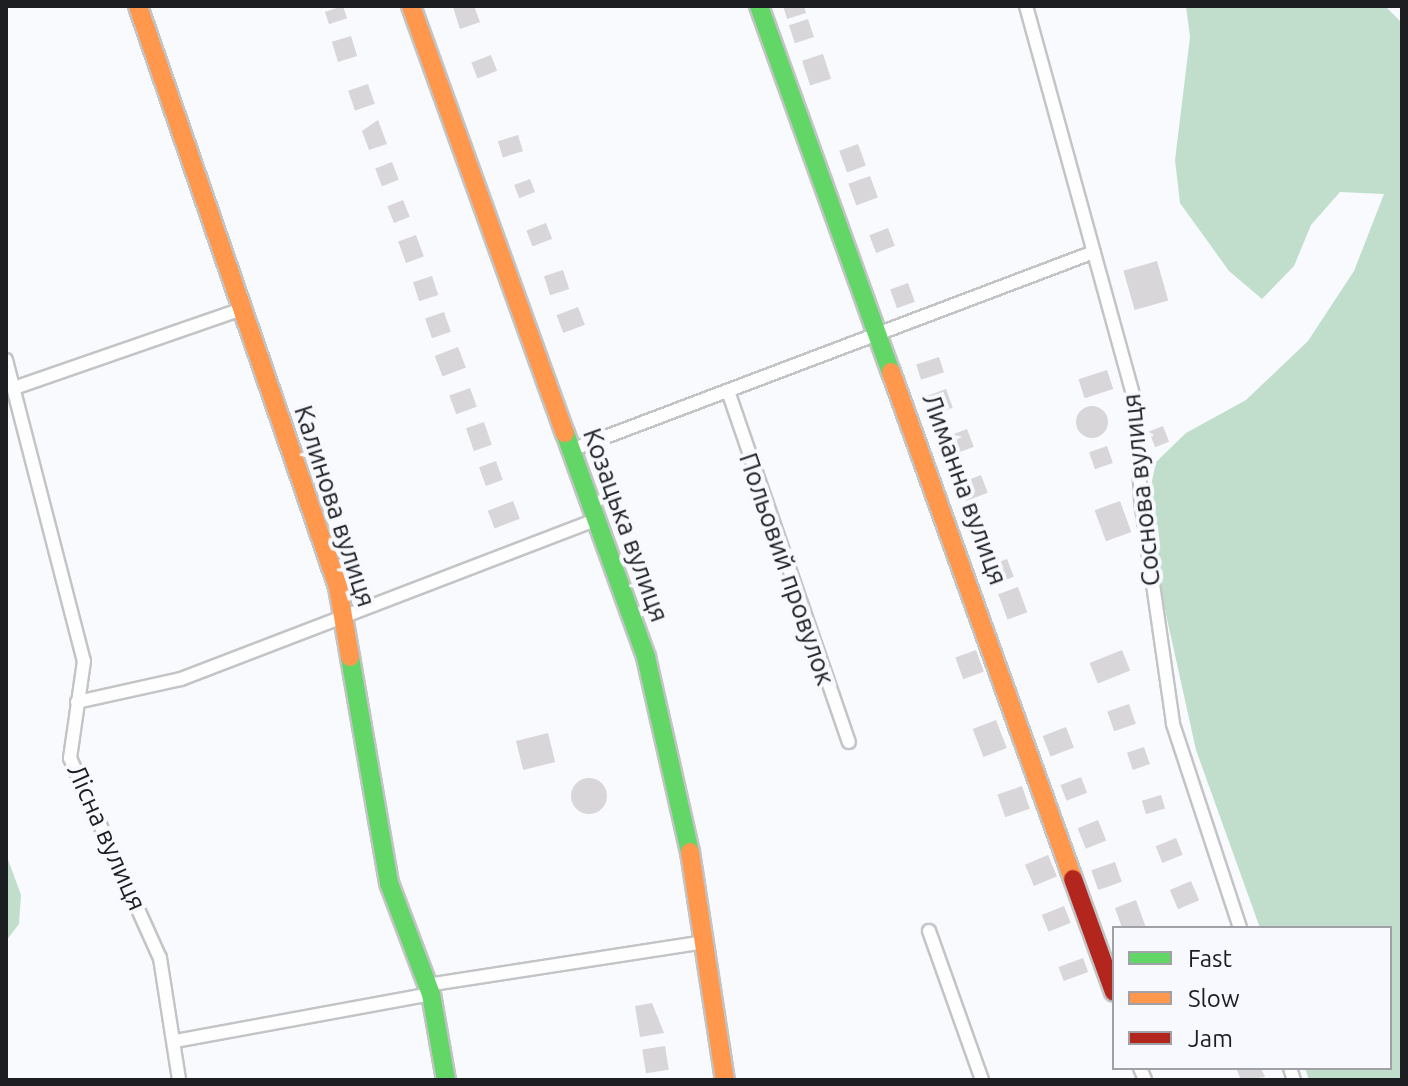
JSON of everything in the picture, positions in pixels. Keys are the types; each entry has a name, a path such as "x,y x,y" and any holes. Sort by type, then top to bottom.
{"street":[{"name":"Калинова вулиця","path":"138,6 345,617 389,883 429,990 446,1080"},
{"name":"Козацька вулиця","path":"411,6 597,519 663,718 704,942 725,1080"},
{"name":"Лиманна вулиця","path":"759,6 1112,986"},
{"name":"Соснова вулиця","path":"1026,6 1135,402 1142,515 1173,724 1239,926"},
{"path":"571,450 729,394 1094,252"},
{"path":"14,388 242,309"},
{"name":"Лісна вулиця","path":"6,360 84,661 70,737 76,780 150,930 168,986 179,1080"},
{"name":"Польовий провулок","path":"729,394 849,742"},
{"path":"77,702 138,694 597,519"},
{"path":"929,931 982,1080"},
{"path":"175,1041 429,990 704,942"}],"green space":[{"path":"1186,6 1385,6 1402,23 1402,1080 1309,1080 1306,1070 1392,1070 1392,926 1259,926 1196,750 1150,542 1148,500 1156,462 1186,433 1246,400 1308,341 1354,271 1384,194 1340,192 1311,225 1294,266 1262,299 1229,271 1180,203 1175,160 1190,37"},
{"path":"6,854 21,895 19,924 6,941"}],"building":[{"path":"343,6 347,18 329,24 325,12"},
{"path":"474,6 480,22 460,29 453,7"},
{"path":"783,6 804,6 806,13 787,19"},
{"path":"808,19 814,37 795,43 789,25"},
{"path":"351,36 357,56 338,62 332,42"},
{"path":"823,54 831,79 810,86 802,61"},
{"path":"491,55 497,71 477,78 471,63"},
{"path":"368,84 375,104 355,111 348,91"},
{"path":"378,120 387,144 369,150 362,131"},
{"path":"518,135 523,151 503,157 498,141"},
{"path":"858,144 866,166 847,172 839,151"},
{"path":"392,162 399,180 382,186 375,168"},
{"path":"870,176 878,198 856,205 848,184"},
{"path":"530,179 535,192 519,198 514,185"},
{"path":"403,200 410,217 394,223 387,206"},
{"path":"546,223 552,239 532,246 526,231"},
{"path":"888,228 895,246 876,253 869,235"},
{"path":"416,235 424,257 406,263 398,241"},
{"path":"1157,261 1168,300 1135,310 1123,271"},
{"path":"563,270 569,289 550,295 544,276"},
{"path":"432,276 438,295 419,301 413,282"},
{"path":"908,283 915,302 897,308 890,289"},
{"path":"578,307 585,325 563,333 557,315"},
{"path":"444,312 451,332 432,338 425,319"},
{"path":"458,347 466,368 443,376 435,356"},
{"path":"939,357 944,372 921,380 916,364"},
{"path":"1107,370 1113,389 1085,398 1078,379"},
{"path":"470,388 477,407 456,414 449,396"},
{"path":"946,389 953,408 932,415 925,397"},
{"path":"1092,406 1103,411 1108,422 1103,433 1092,438 1081,433 1076,422 1081,411"},
{"path":"484,422 492,445 474,451 466,428"},
{"path":"1163,426 1169,442 1155,447 1149,431"},
{"path":"967,429 974,447 951,455 945,438"},
{"path":"1107,446 1113,463 1095,469 1089,452"},
{"path":"496,461 503,480 486,486 479,467"},
{"path":"981,475 988,493 966,501 960,483"},
{"path":"513,501 520,519 495,528 488,511"},
{"path":"1120,501 1131,532 1106,541 1095,510"},
{"path":"1007,559 1014,577 996,584 989,566"},
{"path":"1018,587 1027,612 1008,620 998,594"},
{"path":"976,650 984,672 963,679 955,658"},
{"path":"1122,650 1130,670 1098,684 1090,663"},
{"path":"1129,704 1136,724 1114,731 1107,711"},
{"path":"996,720 1007,748 983,757 973,729"},
{"path":"1066,727 1074,748 1051,756 1043,736"},
{"path":"548,733 555,762 523,770 516,741"},
{"path":"1144,747 1150,764 1133,770 1127,753"},
{"path":"1081,777 1087,793 1067,801 1060,785"},
{"path":"589,778 602,783 607,796 602,809 589,814 576,809 571,796 576,783"},
{"path":"1022,786 1030,809 1005,817 997,794"},
{"path":"1161,795 1165,808 1146,814 1142,801"},
{"path":"1098,820 1106,840 1086,849 1078,828"},
{"path":"1176,838 1183,855 1162,863 1156,846"},
{"path":"1048,855 1057,876 1034,886 1025,865"},
{"path":"1115,862 1122,882 1098,890 1091,870"},
{"path":"1191,881 1199,900 1178,909 1170,890"},
{"path":"1136,900 1145,926 1121,926 1115,908"},
{"path":"1064,906 1071,923 1048,932 1042,915"},
{"path":"1083,958 1088,972 1064,981 1059,967"},
{"path":"652,1003 664,1033 640,1037 635,1006"},
{"path":"665,1046 669,1070 646,1073 642,1050"},
{"path":"1237,1070 1262,1070 1265,1077 1241,1080"}],"traffic: fast":[{"path":"759,6 891,372"},
{"path":"565,433 646,657 690,852"},
{"path":"350,657 389,883 431,994 446,1080"}],"traffic: slow":[{"path":"138,6 338,587 350,657"},
{"path":"411,6 565,433"},
{"path":"891,372 1073,879"},
{"path":"690,852 725,1080"}],"traffic: jam":[{"path":"1073,879 1112,986"}]}
